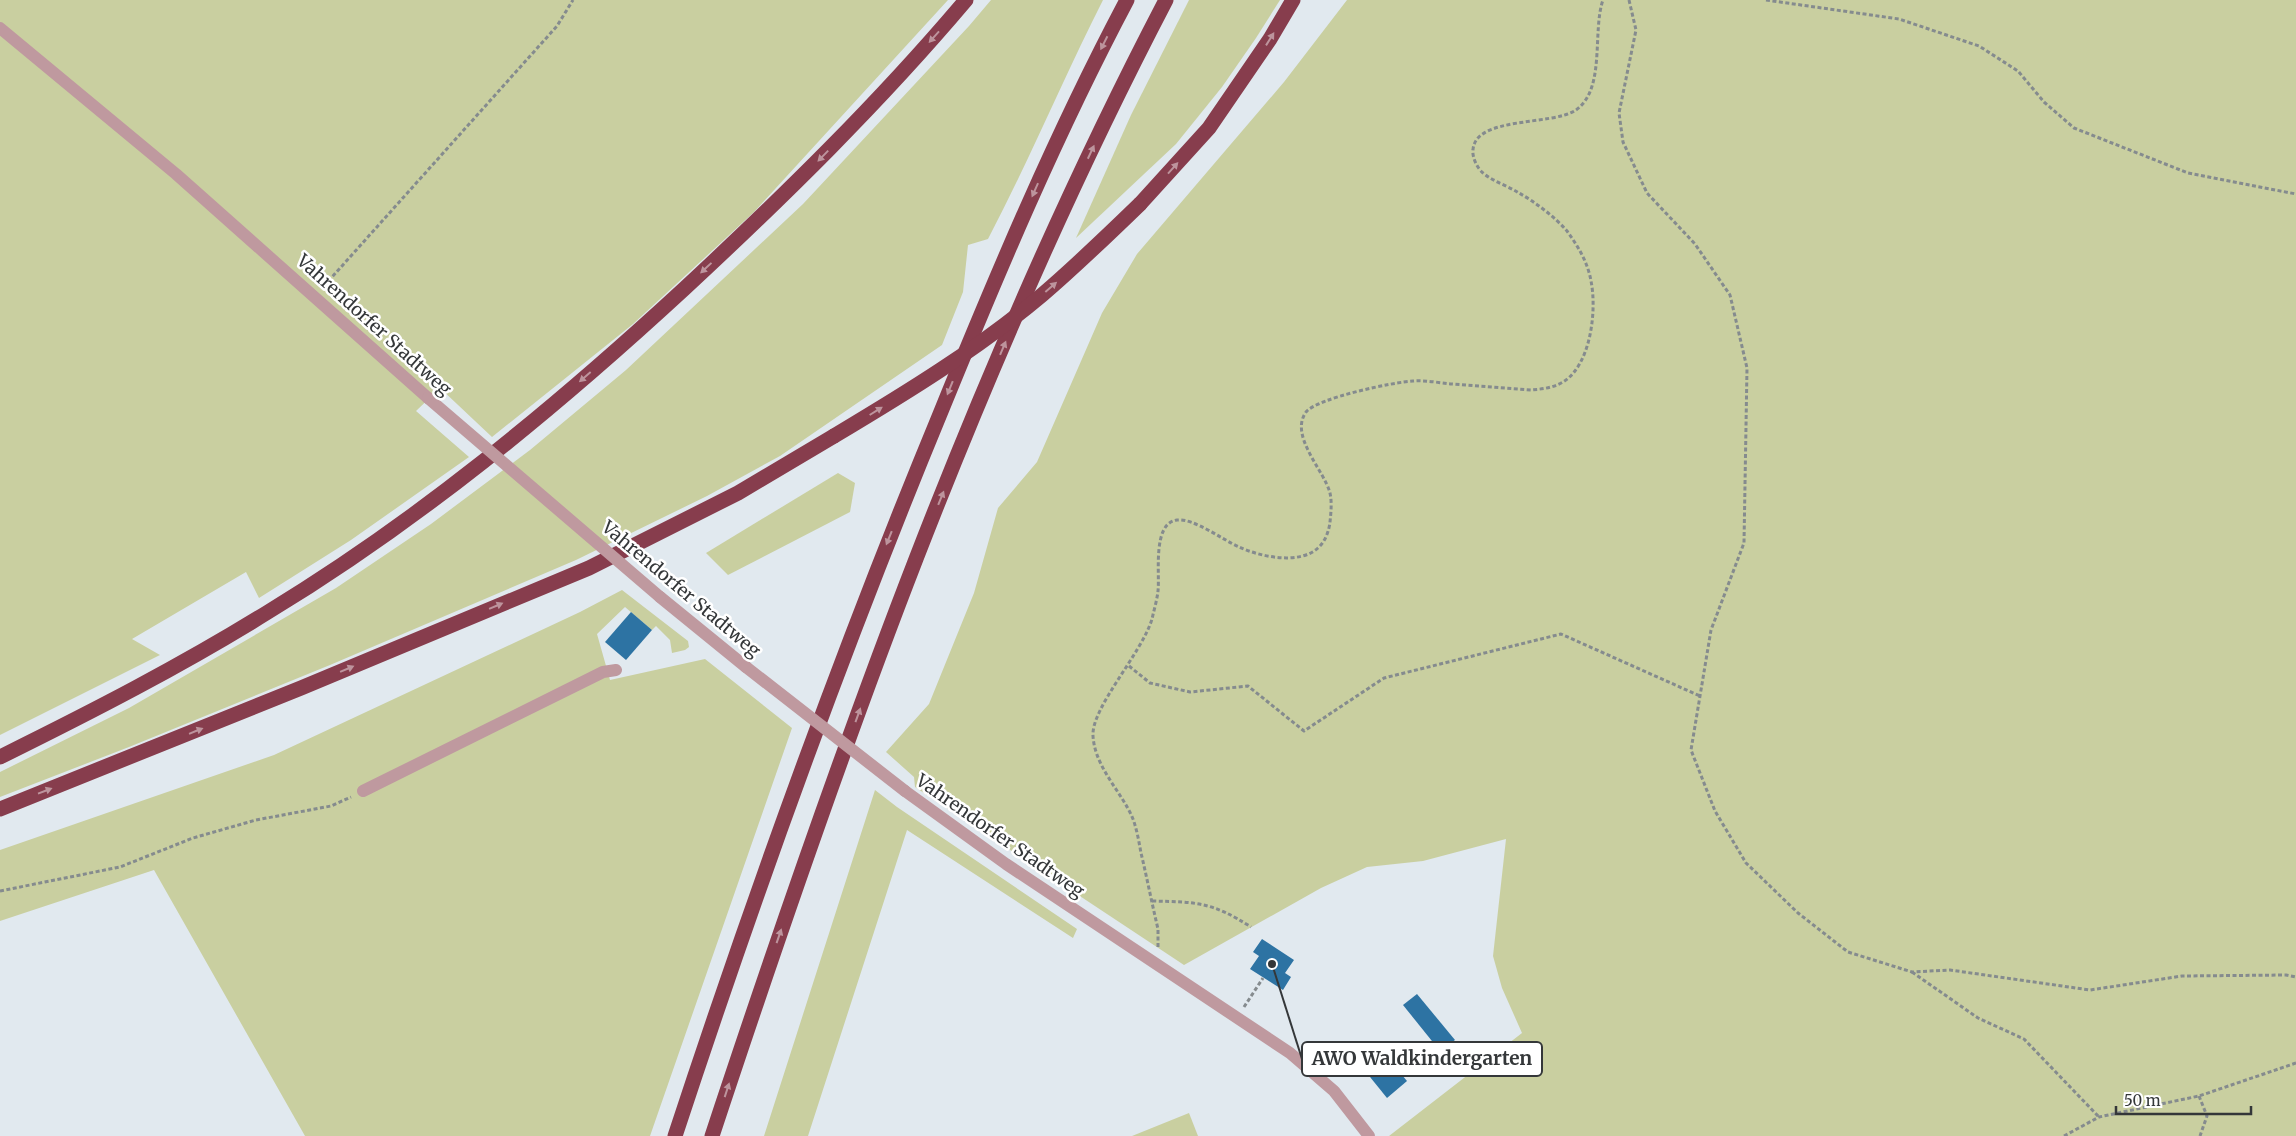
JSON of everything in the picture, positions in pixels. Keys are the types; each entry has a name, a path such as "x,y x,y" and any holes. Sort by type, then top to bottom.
{"highway":[{"path":"0,756 125,695 269,612 404,521 475,467 558,400 617,349 753,226 872,105 966,0"},
{"path":"675,1136 777,838 875,572 1008,248 1063,126 1127,0"},
{"path":"712,1136 804,862 908,581 1038,267 1109,114 1166,0"},
{"path":"0,809 301,688 589,568 738,493 834,436 950,363 1006,323 1063,276 1140,204 1209,128 1270,39 1293,0"}],"street":[{"name":"Vahrendorfer Stadtweg","path":"0,28 176,174 316,296 428,398 660,597 746,667 904,791 1006,864 1290,1053 1334,1091 1369,1136"},
{"path":"363,791 603,672 616,670"}],"path":[{"path":"316,296 557,26 573,0"},
{"path":"1152,961 1159,945 1158,929 1134,820 1097,755 1093,738 1093,725 1097,715 1129,666 1151,622 1158,592 1160,538 1170,523 1176,520 1185,521 1210,531 1242,548 1294,560 1308,555 1320,547 1328,531 1332,511 1330,493 1302,437 1302,423 1306,411 1316,404 1332,397 1414,381 1531,390 1547,389 1564,382 1574,373 1583,358 1594,311 1592,281 1582,253 1565,229 1544,211 1520,193 1482,173 1474,160 1472,151 1474,141 1482,133 1509,124 1555,119 1575,111 1585,102 1592,85 1596,62 1600,10 1604,0"},
{"path":"1629,0 1636,30 1619,113 1623,142 1647,193 1695,244 1730,295 1746,368 1744,544 1711,630 1691,750 1715,811 1746,863 1798,913 1848,952 1912,972 1978,1018 2024,1039 2099,1117"},
{"path":"1766,0 1899,19 1979,46 2018,71 2044,102 2074,128 2188,173 2296,194"},
{"path":"1129,666 1150,683 1190,692 1248,686 1304,731 1384,678 1561,634 1700,696"},
{"path":"0,891 120,867 193,838 256,820 331,806 363,791"},
{"path":"1152,901 1197,902 1228,912 1251,927"},
{"path":"1912,972 1950,970 2090,990 2182,976 2286,975 2296,977"},
{"path":"1244,1006 1263,978"},
{"path":"2064,1136 2099,1117 2199,1096 2296,1063"},
{"path":"2199,1096 2207,1116 2200,1136"}],"green space":[{"path":"0,0 948,0 754,212 633,324 492,437 440,388 416,411 469,457 351,540 259,598 246,572 132,639 160,655 0,735"},
{"path":"991,0 1103,0 988,239 968,245 963,292 942,345 780,456 707,496 576,560 330,665 0,797 0,772 129,708 336,588 431,524 530,450 626,370 803,204"},
{"path":"1189,0 1280,0 1222,87 1176,144 1076,238 1131,115"},
{"path":"1347,0 2296,0 2296,1136 1389,1136 1522,1033 1502,988 1493,956 1506,839 1423,861 1367,867 1321,888 1184,965 915,787 914,777 886,752 929,704 974,593 998,508 1037,462 1102,313 1137,254 1284,82"},
{"path":"838,473 855,483 850,512 728,575 706,553"},
{"path":"622,590 688,641 689,647 672,653 670,640 656,626 652,630 625,607 597,634 610,680 705,659 792,728 650,1136 305,1136 154,870 0,921 0,850 274,755 580,612"},
{"path":"875,790 897,807 1077,929 1073,938 907,830 808,1136 764,1136"},
{"path":"1189,1113 1198,1136 1132,1136"}],"building":[{"path":"631,612 652,630 626,660 605,642"},
{"path":"1262,939 1294,960 1285,973 1291,977 1283,990 1250,969 1259,956 1253,952"},
{"path":"1417,994 1455,1040 1440,1051 1403,1005"},
{"path":"1386,1056 1407,1081 1387,1098 1366,1072"}],"place":[{"name":"AWO Waldkindergarten","path":"1272,964"}]}
